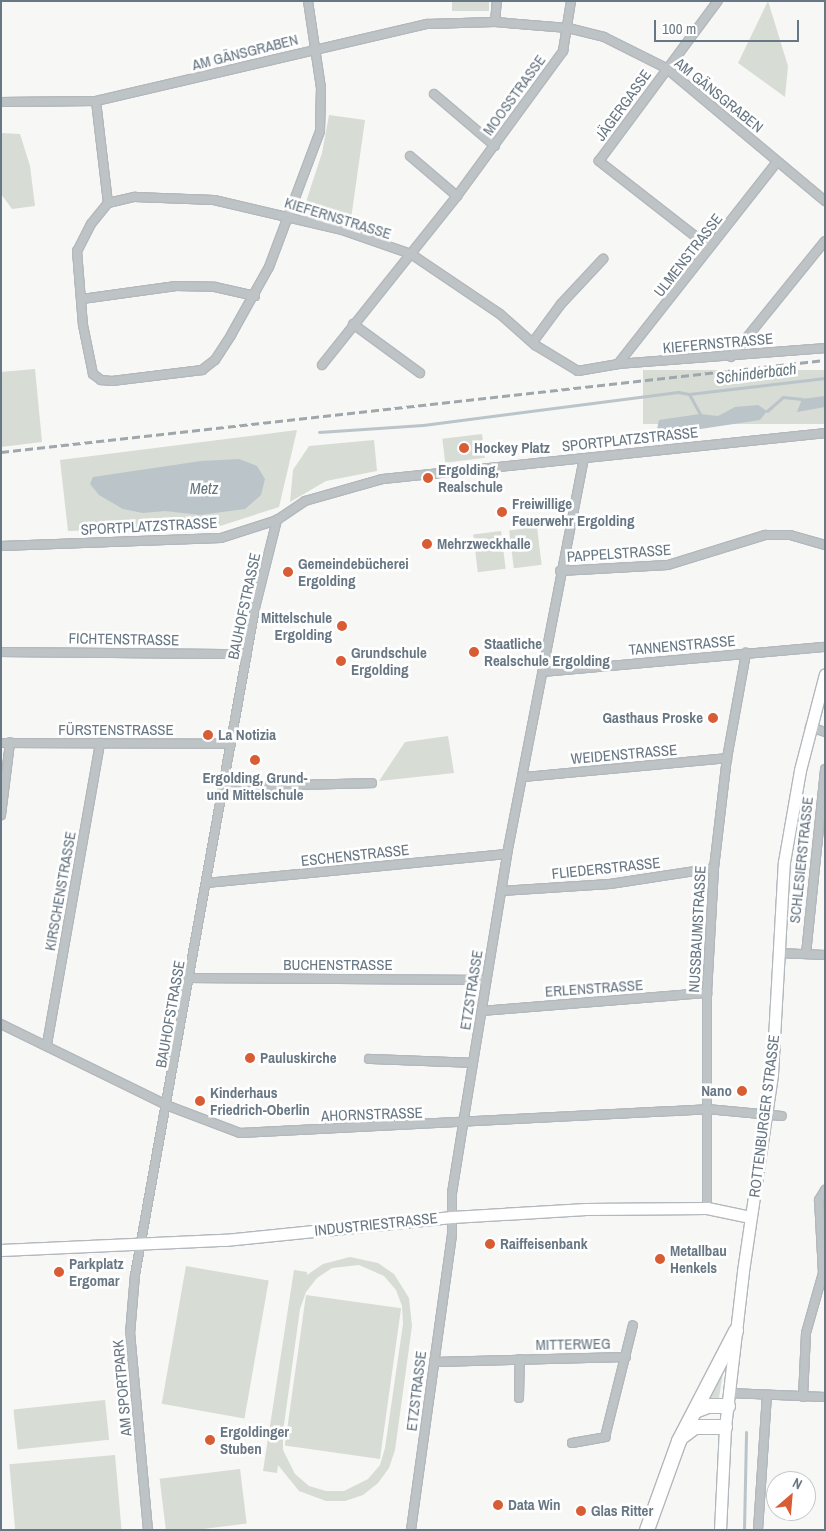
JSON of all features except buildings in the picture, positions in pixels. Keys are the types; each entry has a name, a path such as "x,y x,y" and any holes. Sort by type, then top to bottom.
{"highway":[{"path":"647,1530 679,1441 736,1331"},
{"path":"694,1411 728,1400"},
{"path":"679,1441 695,1427 726,1427"}],"street":[{"path":"96,101 108,203 85,232 77,251 93,374 101,380 112,381 202,370 208,366 255,296 289,217 314,151 322,117 316,49 308,1"},
{"path":"495,22 496,1"},
{"name":"MOOSSTRASSE","path":"322,365 457,196 563,51 571,1"},
{"name":"JÄGERGASSE","path":"709,247 599,161 666,68 718,1"},
{"name":"AM GÄNSGRABEN","path":"1,102 96,101 427,24 495,22 568,28 604,37 666,68 825,200"},
{"path":"434,94 494,146"},
{"path":"410,156 457,196"},
{"name":"ULMENSTRASSE","path":"618,364 777,162"},
{"name":"KIEFERNSTRASSE","path":"108,203 136,197 214,200 342,230 411,254 500,314 533,342 578,371 618,364 825,348"},
{"path":"731,356 825,241"},
{"path":"533,342 561,304 603,259"},
{"path":"82,299 176,286 215,287 255,296"},
{"path":"353,324 420,373"},
{"name":"SPORTPLATZSTRASSE","path":"1,546 221,538 277,520 305,501 382,478 825,433"},
{"name":"ETZSTRASSE","path":"411,1530 434,1362 452,1217 452,1193 462,1124 507,854 524,777 560,571 584,458"},
{"name":"BAUHOFSTRASSE","path":"143,1246 166,1105 247,654 277,520"},
{"name":"PAPPELSTRASSE","path":"560,571 668,565 764,535 790,536 825,545"},
{"name":"TANNENSTRASSE","path":"543,672 825,647"},
{"name":"FICHTENSTRASSE","path":"1,652 247,654"},
{"name":"NUSSBAUMSTRASSE","path":"707,1208 708,993 714,868 727,758 746,653"},
{"name":"ROTTENBURGER STRASSE","path":"720,1530 728,1400 750,1217 767,1113 784,862 810,727 825,674"},
{"path":"810,727 825,732"},
{"path":"1,815 6,743"},
{"name":"FÜRSTENSTRASSE","path":"6,743 231,744"},
{"name":"KIRSCHENSTRASSE","path":"47,1044 100,743"},
{"name":"WEIDENSTRASSE","path":"524,777 727,758"},
{"name":"SCHLESIERSTRASSE","path":"806,954 825,769"},
{"path":"223,787 372,783"},
{"name":"ESCHENSTRASSE","path":"206,883 507,854"},
{"name":"FLIEDERSTRASSE","path":"501,891 610,884 714,868"},
{"path":"778,953 825,955"},
{"name":"BUCHENSTRASSE","path":"190,978 486,980"},
{"name":"ERLENSTRASSE","path":"482,1010 708,993"},
{"name":"AHORNSTRASSE","path":"1,1024 47,1044 166,1105 240,1133 462,1124 707,1109 767,1113 782,1116"},
{"path":"369,1059 472,1063"},
{"path":"803,1397 806,1333 824,1273 819,1200 825,1190"},
{"name":"INDUSTRIESTRASSE","path":"1,1250 143,1246 452,1217 586,1208 707,1208 750,1217"},
{"name":"AM SPORTPARK","path":"143,1246 136,1274 130,1334 148,1530"},
{"name":"MITTERWEG","path":"572,1443 605,1437 633,1325"},
{"name":"MITTERWEG","path":"434,1362 626,1357"},
{"name":"MITTERWEG","path":"519,1398 520,1359"},
{"path":"758,1530 767,1395"},
{"path":"728,1400 767,1395 825,1397"}],"shaded area":[{"path":"452,1 489,1 489,11 452,11"},
{"path":"768,1 788,66 785,97 738,63"},
{"path":"329,115 365,120 350,226 303,211 322,153"},
{"path":"1,133 20,134 30,166 35,206 12,209 1,194"},
{"path":"35,369 42,442 1,447 1,372"},
{"path":"643,370 825,370 825,424 643,424"},
{"path":"297,430 279,507 217,527 68,531 60,460"},
{"name":"Hockey Platz","path":"482,434 485,458 445,463 442,439"},
{"path":"374,440 377,471 326,481 290,502 293,470 309,446"},
{"path":"537,527 542,565 514,568 509,530"},
{"path":"501,531 506,569 478,572 473,534"},
{"path":"448,736 454,773 379,781 405,742"},
{"path":"350,1257 378,1263 394,1274 409,1298 412,1326 395,1450 389,1468 378,1483 363,1495 345,1501 326,1501 299,1491 278,1465 277,1473 263,1471 294,1270 307,1272 307,1275 323,1264","holes":["359,1265 384,1276 396,1290 402,1306 403,1324 385,1448 380,1465 368,1479 344,1491 326,1491 309,1486 295,1474 283,1450 283,1432 300,1309 306,1292 317,1278 332,1268"]},
{"path":"186,1266 269,1281 244,1418 162,1404"},
{"path":"306,1295 401,1308 380,1459 285,1446"},
{"path":"722,1372 719,1398 708,1400"},
{"path":"105,1400 109,1440 18,1449 14,1410"},
{"path":"115,1455 122,1530 15,1530 9,1464"},
{"path":"240,1469 247,1524 194,1530 166,1530 160,1479"}],"water":[{"path":"825,396 825,407 797,412 802,399"},
{"path":"758,405 767,411 760,420 661,435 657,429 659,420 700,414 718,416 735,407"},
{"name":"Metz","path":"239,459 257,466 265,479 261,495 245,509 200,515 165,511 143,513 123,509 99,495 90,484 93,477 201,461"}],"waterway":[{"name":"Schinderbach","path":"689,394 825,378"},
{"path":"319,432 423,425 678,392 689,394 700,414"},
{"path":"767,411 783,397 802,399"},
{"name":"Schinderbach","path":"744,1530 746,1432"}],"railway":[{"path":"1,452 825,360"}],"place":[{"name":"Hockey Platz","path":"464,448"},
{"name":"Ergolding, Realschule","path":"428,478"},
{"name":"Freiwillige Feuerwehr Ergolding","path":"502,512"},
{"name":"Mehrzweckhalle","path":"427,544"},
{"name":"Gemeindebücherei Ergolding","path":"288,572"},
{"name":"Mittelschule Ergolding","path":"342,626"},
{"name":"Staatliche Realschule Ergolding","path":"474,652"},
{"name":"Grundschule Ergolding","path":"341,661"},
{"name":"Gasthaus Proske","path":"713,718"},
{"name":"La Notizia","path":"208,735"},
{"name":"Ergolding, Grund- und Mittelschule","path":"255,760"},
{"name":"Pauluskirche","path":"250,1058"},
{"name":"Nano","path":"742,1091"},
{"name":"Kinderhaus Friedrich-Oberlin","path":"200,1101"},
{"name":"Raiffeisenbank","path":"490,1244"},
{"name":"Metallbau Henkels","path":"660,1259"},
{"name":"Parkplatz Ergomar","path":"59,1272"},
{"name":"Ergoldinger Stuben","path":"210,1440"},
{"name":"Data Win","path":"498,1505"},
{"name":"Glas Ritter","path":"581,1511"}]}
